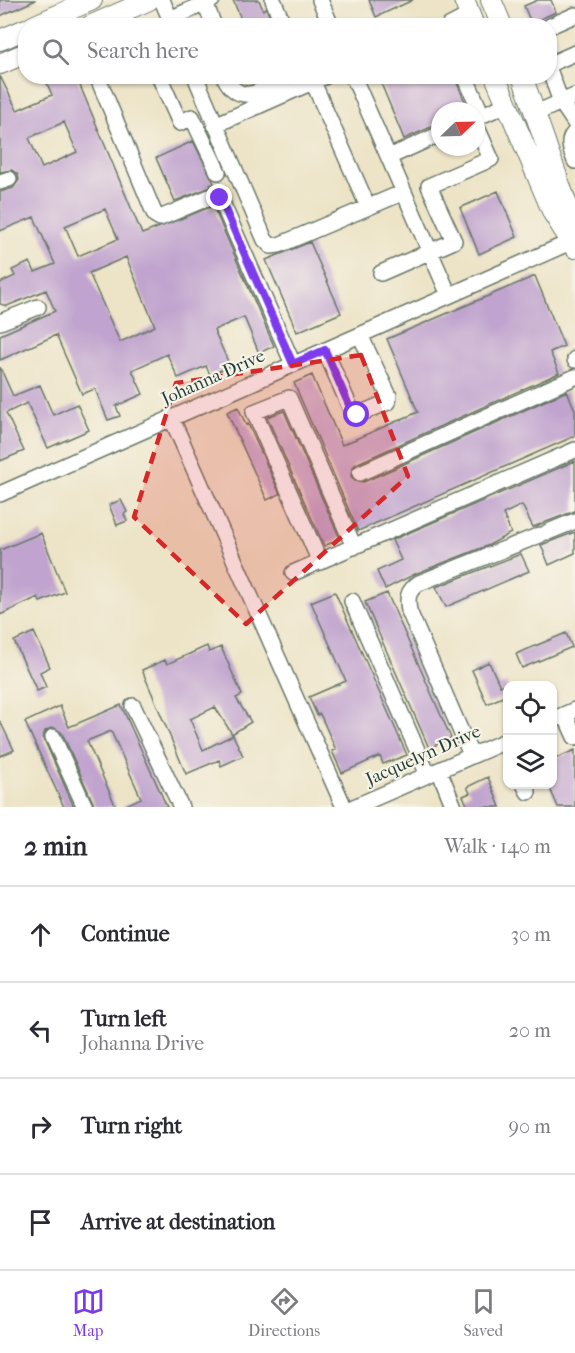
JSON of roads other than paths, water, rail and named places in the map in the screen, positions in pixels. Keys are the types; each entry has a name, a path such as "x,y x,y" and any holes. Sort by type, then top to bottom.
{"main road":[{"path":"51,18 92,0"},
{"path":"126,18 149,0"},
{"path":"491,0 499,18"},
{"path":"0,40 18,32"},
{"path":"0,64 18,56"},
{"path":"498,84 553,213 574,243"},
{"path":"525,84 567,205 574,243"}],"street":[{"path":"162,0 170,18"},
{"path":"273,0 281,18"},
{"path":"320,0 328,18"},
{"path":"179,18 207,1 212,18"},
{"path":"557,23 575,15"},
{"path":"557,61 575,53"},
{"path":"557,83 568,99 575,123"},
{"path":"100,84 155,215 160,218 212,196 220,198 293,364"},
{"path":"163,84 180,123 192,117 218,172"},
{"path":"198,84 265,240 271,246 279,245 404,192"},
{"path":"229,84 237,93 245,95 256,94 274,84"},
{"path":"215,125 311,84"},
{"path":"322,84 368,207"},
{"path":"357,84 449,295"},
{"path":"467,84 473,102"},
{"path":"536,113 568,99"},
{"path":"485,115 507,104"},
{"path":"389,157 431,138"},
{"path":"550,153 572,139 575,161"},
{"path":"381,273 453,241 429,186 491,159 485,141"},
{"name":"Johanna Drive","path":"0,494 449,295 574,243"},
{"path":"0,322 38,307"},
{"path":"325,350 352,412 357,415 388,402 388,396 360,335"},
{"path":"360,473 575,377"},
{"path":"320,562 254,412 289,398 354,547"},
{"path":"171,417 344,807"},
{"path":"293,573 575,450"},
{"path":"471,755 409,611 407,598 411,589 419,583 575,521"},
{"path":"352,601 433,772 454,807"},
{"path":"134,706 181,807"},
{"path":"564,715 575,737"},
{"path":"53,737 85,807"},
{"name":"Jacquelyn Drive","path":"354,807 471,755 503,744"}]}
